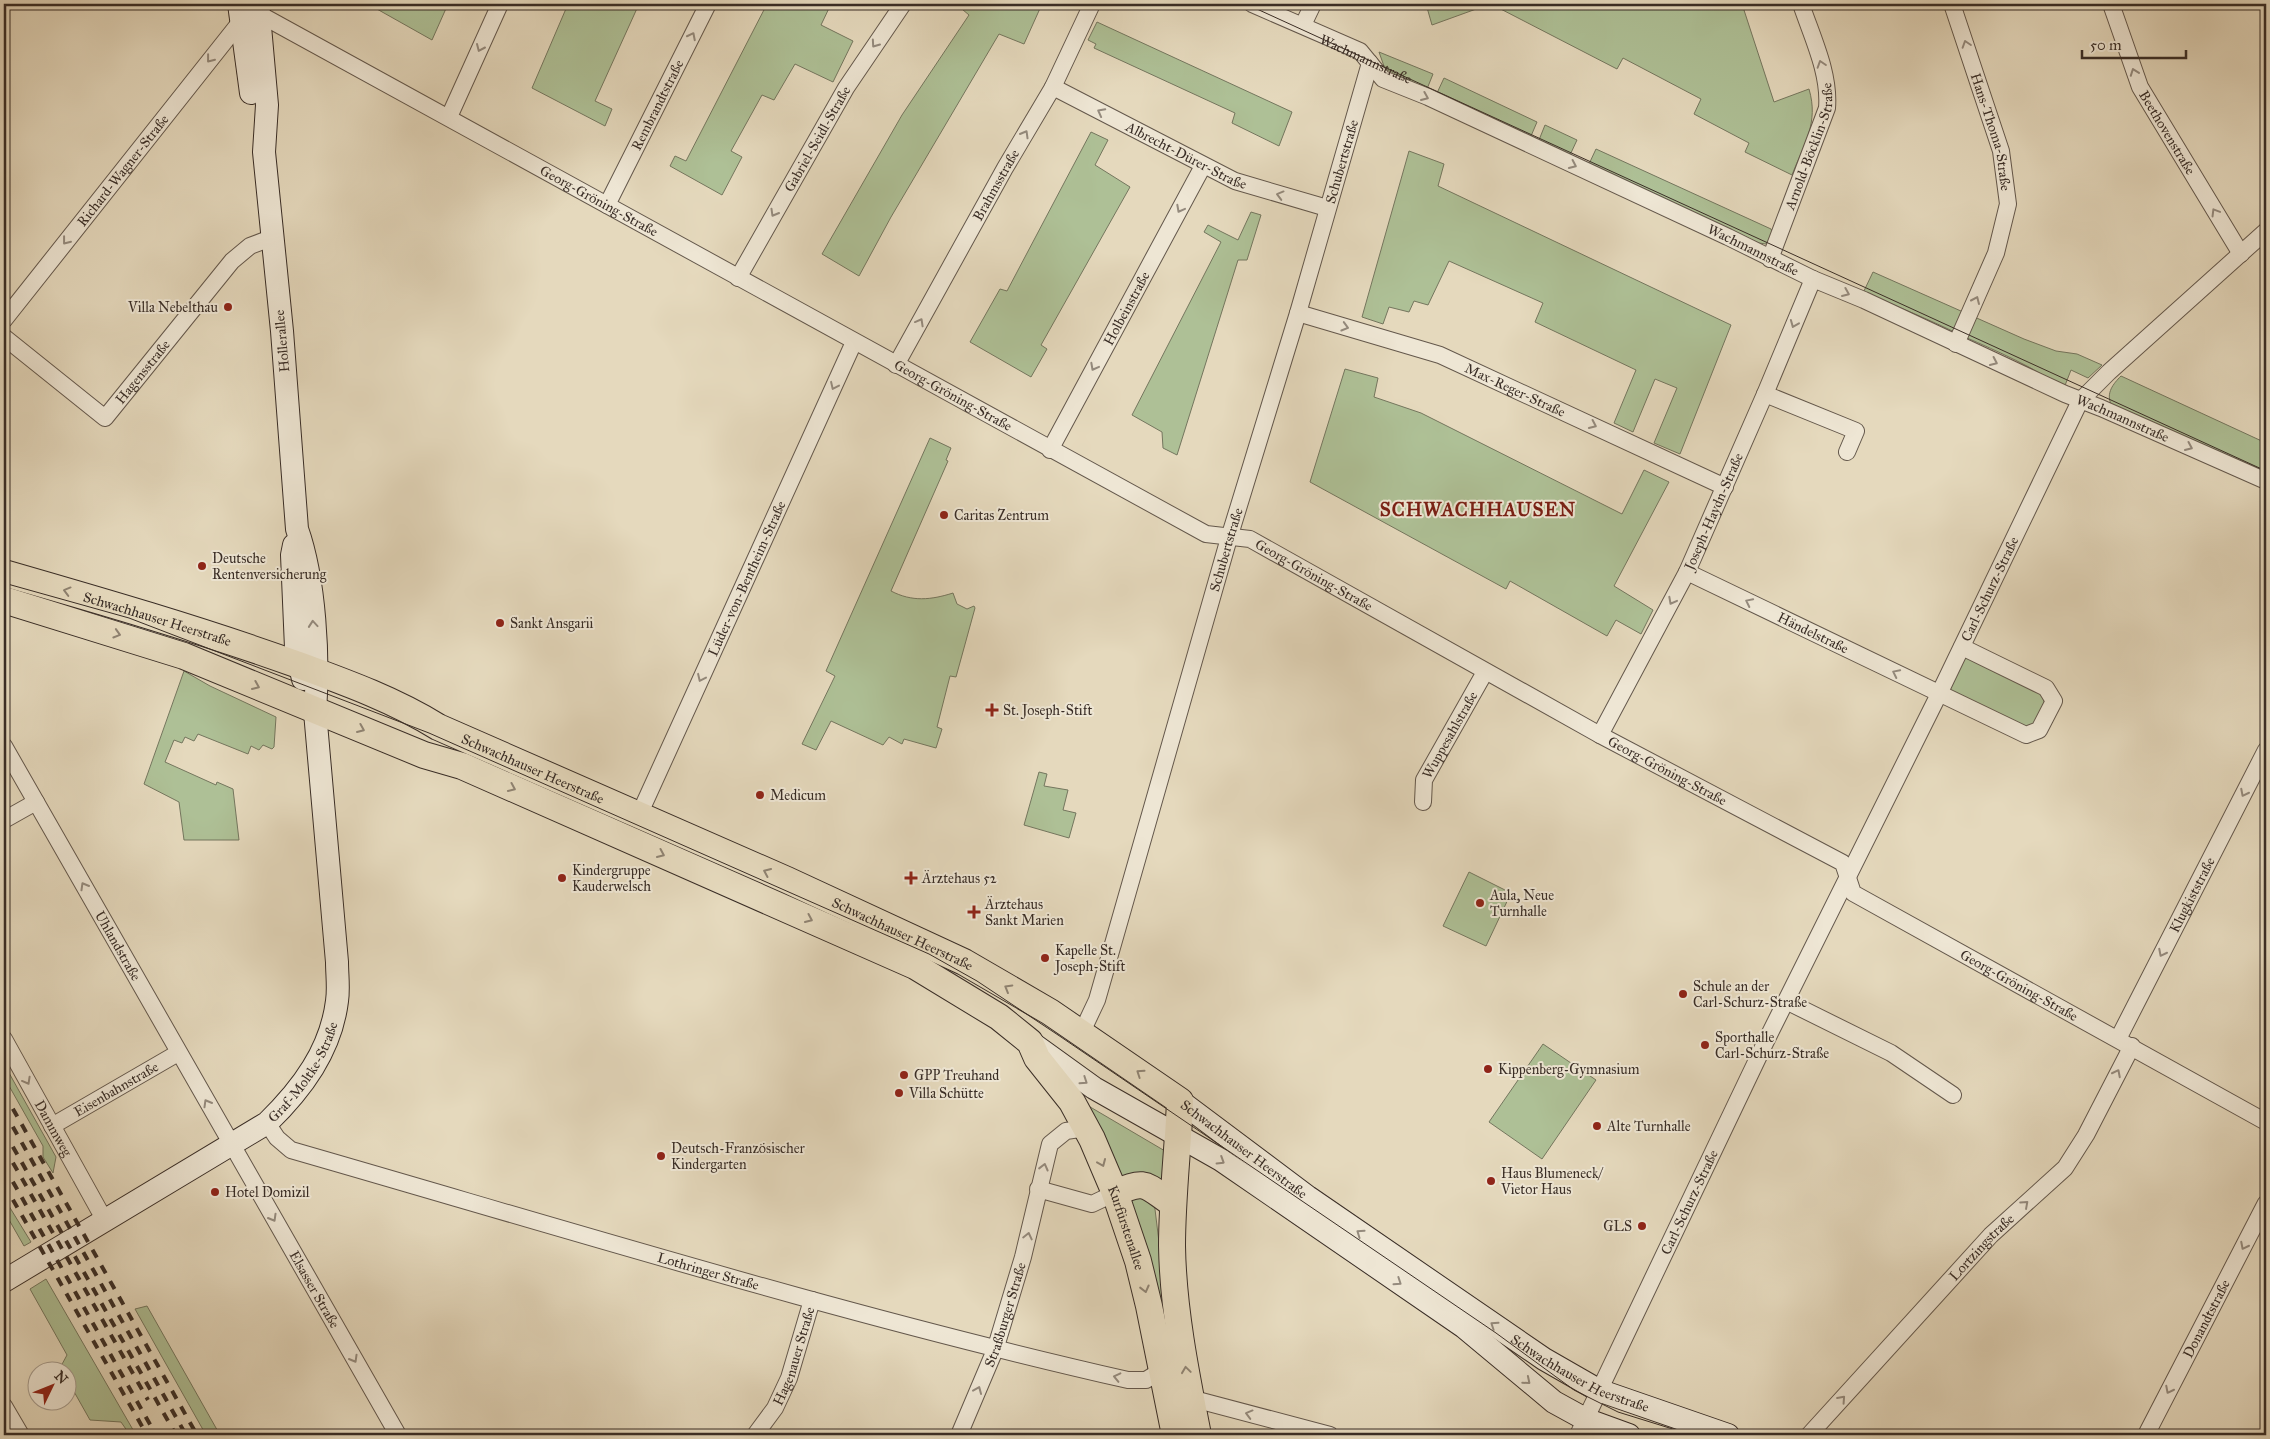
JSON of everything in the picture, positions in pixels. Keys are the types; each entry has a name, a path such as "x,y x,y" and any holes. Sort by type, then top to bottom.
{"main road":[{"name":"Hollerallee","path":"249,10 253,106 264,152 271,238 282,331 298,529 292,555 315,712"},
{"name":"Schwachhauser Heerstraße","path":"4,573 119,605 308,669 415,712 438,727 639,815 964,962 1050,1012 1180,1101 1308,1197 1544,1359 1588,1412 1629,1435"},
{"name":"Schwachhauser Heerstraße","path":"4,600 184,656 315,712 424,755 462,766 916,966 998,1018 1094,1088 1221,1160 1464,1327 1554,1402 1588,1412 1728,1435"},
{"name":"Graf-Moltke-Straße","path":"4,1280 267,1123 292,1099 313,1070 330,1034 337,1000 337,962 315,712"},
{"name":"Kurfürstenallee","path":"1030,1042 1037,1058 1072,1102 1086,1128 1115,1193 1138,1261 1175,1435"},
{"path":"1180,1101 1172,1247 1176,1303 1190,1398 1198,1435"},
{"path":"1115,1193 1134,1184 1144,1184 1173,1204"}],"street":[{"path":"449,117 500,4"},
{"name":"Rembrandtstraße","path":"607,205 708,4"},
{"name":"Gabriel-Seidl-Straße","path":"738,278 846,88 904,4"},
{"name":"Brahmsstraße","path":"896,365 1005,168 1053,87 1092,4"},
{"name":"Wachmannstraße","path":"1252,4 1360,51 1384,79 2080,401 2101,408 2266,482"},
{"path":"1303,25 1312,4"},
{"name":"Arnold-Böcklin-Straße","path":"1770,259 1827,108 1826,78 1801,4"},
{"name":"Hans-Thoma-Straße","path":"1952,4 2001,151 2008,204 1996,253 1956,344"},
{"name":"Beethovenstraße","path":"2111,4 2140,87 2240,254"},
{"name":"Georg-Gröning-Straße","path":"249,10 449,117 1050,450 1206,534 1250,539 1600,735 1843,863 1853,893 2125,1042 2266,1122"},
{"name":"Richard-Wagner-Straße","path":"4,320 249,10"},
{"name":"Schubertstraße","path":"1081,1034 1096,1000 1229,538 1298,313 1370,63"},
{"name":"Albrecht-Dürer-Straße","path":"1053,87 1235,181 1327,208"},
{"name":"Holbeinstraße","path":"1050,450 1203,166"},
{"name":"Carl-Schurz-Straße","path":"1588,1412 1786,1001 1940,694 2080,401 2109,372 2266,231"},
{"name":"Hagensstraße","path":"4,337 105,418 232,261 250,246 271,238"},
{"name":"Joseph-Haydn-Straße","path":"1600,735 1687,572 1813,279"},
{"name":"Max-Reger-Straße","path":"1298,313 1440,355 1725,487"},
{"name":"Lüder-von-Bentheim-Straße","path":"639,815 854,342"},
{"path":"1765,394 1856,431 1847,452"},
{"name":"Händelstraße","path":"1687,572 2026,735 2039,730 2054,701 2046,688 1962,647"},
{"name":"Wuppesahlstraße","path":"1423,802 1424,780 1485,672"},
{"name":"Uhlandstraße","path":"4,746 231,1145"},
{"name":"Klugkiststraße","path":"2125,1042 2266,750"},
{"path":"4,820 36,802"},
{"path":"1786,1001 1891,1053 1952,1095"},
{"name":"Dammweg","path":"4,1038 104,1220"},
{"name":"Lortzingstraße","path":"1809,1435 1991,1235 2066,1168 2086,1135 2125,1042"},
{"name":"Eisenbahnstraße","path":"52,1126 178,1052"},
{"name":"Lothringer Straße","path":"267,1123 277,1138 291,1150 812,1300 995,1350 1128,1380 1146,1380 1162,1370"},
{"name":"Straßburger Straße","path":"959,1435 995,1350 1023,1257 1050,1144 1066,1131 1086,1128"},
{"name":"Elsasser Straße","path":"231,1145 398,1435"},
{"path":"1038,1189 1092,1204 1115,1193"},
{"name":"Donandtstraße","path":"2146,1435 2266,1203"},
{"name":"Hagenauer Straße","path":"755,1435 776,1408 789,1378 812,1300"},
{"path":"1190,1398 1330,1435"},
{"path":"4,1406 21,1435"}],"green space":[{"path":"368,4 448,4 432,40"},
{"path":"568,4 639,4 595,101 612,109 605,126 532,88"},
{"path":"767,4 831,4 821,25 853,41 833,82 795,64 774,100 762,95 731,151 742,157 722,195 670,166 675,156 686,161"},
{"path":"956,4 1042,4 1024,44 999,34 891,217 859,276 822,254 902,115 969,15"},
{"path":"1426,4 1490,4 1432,25"},
{"path":"1491,4 1722,4 1724,8 1742,4 1774,102 1809,89 1812,101 1811,123 1809,133 1792,175 1745,152 1749,143 1694,114 1701,99 1623,58 1617,69"},
{"path":"1097,22 1292,112 1279,146 1232,123 1235,113 1094,48 1096,44 1088,40"},
{"path":"1379,52 1433,74 1427,89 1385,69"},
{"path":"1444,78 1537,122 1531,136 1437,93"},
{"path":"1545,125 1577,140 1570,155 1539,140"},
{"path":"1091,132 1108,140 1095,165 1130,187 1041,345 1047,349 1031,377 970,342 1000,289 1007,291"},
{"path":"1596,149 1771,229 1773,234 1766,244 1759,243 1589,164"},
{"path":"1409,151 1444,164 1438,186 1731,325 1680,454 1654,443 1677,388 1655,379 1633,432 1614,423 1636,370 1535,322 1543,303 1449,261 1428,305 1414,301 1409,312 1389,307 1383,324 1362,317"},
{"path":"1251,212 1261,215 1247,260 1238,260 1177,455 1163,448 1162,432 1132,415 1221,242 1204,232 1208,225 1238,240"},
{"path":"1873,272 2024,339 2056,351 2077,354 2102,365 2088,378 2071,370 2064,388 2003,354 1915,314 1863,293"},
{"path":"1345,369 1378,378 1374,397 1421,413 1622,514 1644,470 1669,482 1614,586 1653,610 1641,634 1616,620 1607,636 1510,581 1506,589 1310,482"},
{"path":"2121,376 2266,443 2266,475 2111,404 2110,392"},
{"path":"930,438 951,448 946,460 948,461 891,591 906,597 922,599 953,593 957,604 967,609 974,606 975,608 956,677 950,676 937,727 942,729 936,748 904,739 902,744 889,737 883,745 831,721 816,750 802,744 835,676 826,671"},
{"path":"1967,657 2037,689 2044,701 2043,713 2039,722 2021,729 1949,690 1962,660"},
{"path":"184,671 210,686 276,717 274,747 272,749 263,745 259,750 251,746 248,754 198,734 194,741 185,737 182,743 174,740 165,762 216,785 217,782 233,789 239,840 184,840 179,802 144,784"},
{"path":"1039,772 1047,774 1044,786 1068,790 1063,810 1076,813 1069,838 1024,825"},
{"name":"Aula, Neue Turnhalle","path":"1469,872 1511,893 1486,946 1443,926"},
{"path":"1543,1044 1596,1080 1542,1159 1489,1122"},
{"path":"4,1064 56,1157 53,1173 43,1157 43,1146 4,1077"},
{"path":"1080,1101 1165,1151 1164,1191 1120,1182"},
{"path":"1130,1196 1154,1201 1171,1341"},
{"path":"4,1198 31,1242 24,1246 4,1211"},
{"path":"46,1279 136,1435 130,1435 121,1422 90,1420 78,1399 78,1362 63,1362 67,1355 30,1289"},
{"path":"147,1306 220,1435 206,1435 135,1309"}],"tram line":[{"path":"1246,4 2266,471"},
{"path":"4,583 129,618 429,733 929,954 977,981 1061,1037 1496,1333 1574,1390 1618,1412 1692,1435"}],"railway":[{"path":"4,1093 197,1435"},
{"path":"4,1111 186,1435"},
{"path":"4,1131 176,1435"},
{"path":"4,1147 148,1400"},
{"path":"4,1166 156,1435"},
{"path":"4,1184 147,1435"}],"place":[{"name":"Villa Nebelthau","path":"228,307"},
{"name":"Caritas Zentrum","path":"944,515"},
{"name":"Deutsche Rentenversicherung","path":"202,566"},
{"name":"Sankt Ansgarii","path":"500,623"},
{"name":"St. Joseph-Stift","path":"992,710"},
{"name":"Medicum","path":"760,795"},
{"name":"Kindergruppe Kauderwelsch","path":"562,878"},
{"name":"Ärztehaus 52","path":"911,878"},
{"name":"Aula, Neue Turnhalle","path":"1480,903"},
{"name":"Ärztehaus Sankt Marien","path":"974,912"},
{"name":"Kapelle St. Joseph-Stift","path":"1045,958"},
{"name":"Schule an der Carl-Schurz-Straße","path":"1683,994"},
{"name":"Sporthalle Carl-Schurz-Straße","path":"1705,1045"},
{"name":"Kippenberg-Gymnasium","path":"1488,1069"},
{"name":"GPP Treuhand","path":"904,1075"},
{"name":"Villa Schütte","path":"899,1093"},
{"name":"Alte Turnhalle","path":"1597,1126"},
{"name":"Deutsch-Französischer Kindergarten","path":"661,1156"},
{"name":"Haus Blumeneck/ Vietor Haus","path":"1491,1181"},
{"name":"Hotel Domizil","path":"215,1192"},
{"name":"GLS","path":"1642,1226"}],"district":[{"name":"SCHWACHHAUSEN","path":"1478,509"}]}
